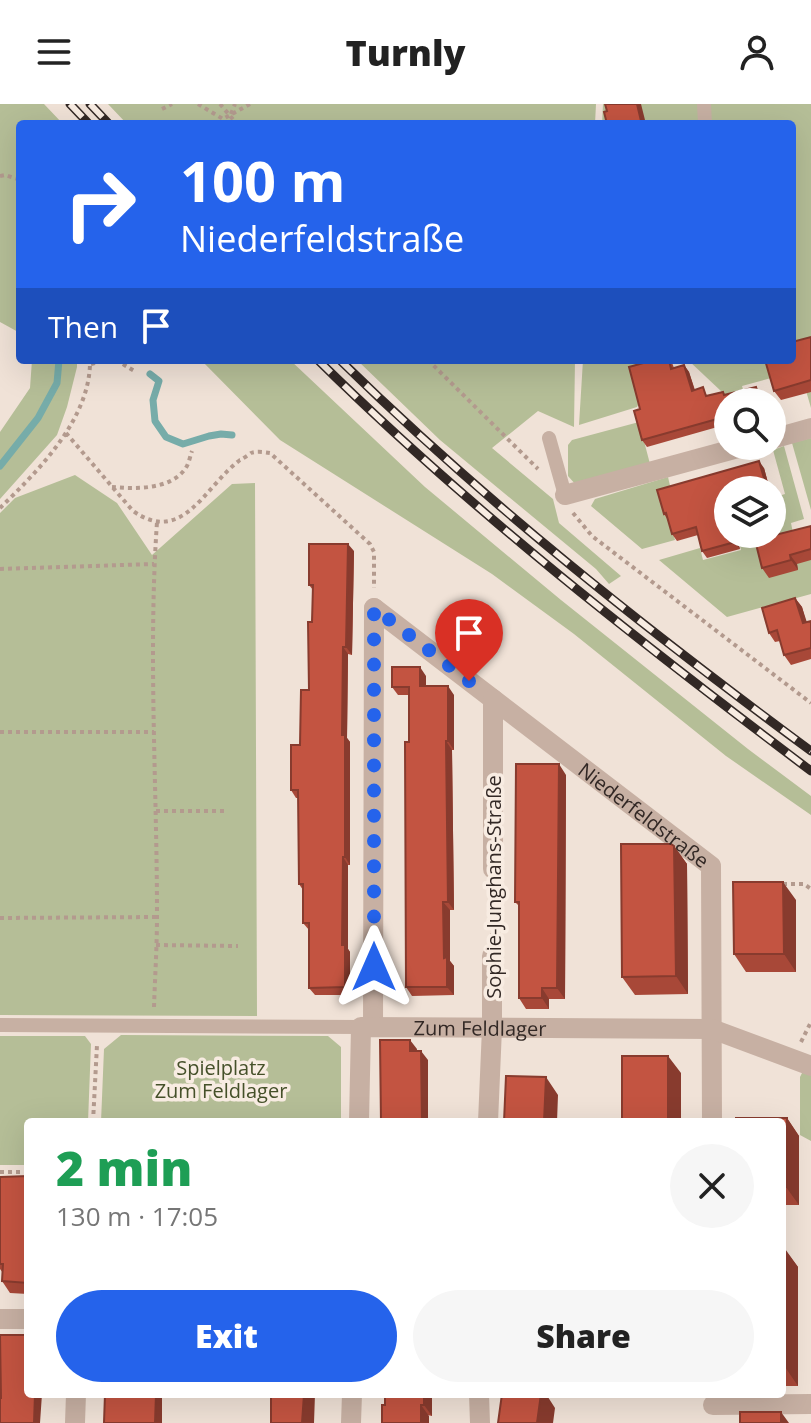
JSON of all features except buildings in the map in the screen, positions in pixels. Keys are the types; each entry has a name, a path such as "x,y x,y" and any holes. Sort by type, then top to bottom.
{"street":[{"path":"786,435 811,428"},
{"path":"565,495 714,454"},
{"path":"359,1118 367,1027 374,608"},
{"name":"Niederfeldstraße","path":"374,608 711,866 712,1118"},
{"name":"Sophie-Junghans-Straße","path":"493,699 493,869"},
{"name":"Sophie-Junghans-Straße","path":"488,1118 492,956"},
{"name":"Zum Feldlager","path":"367,1027 712,1029 811,1066"},
{"path":"0,1319 24,1319"},
{"path":"75,1423 76,1398"},
{"path":"351,1423 352,1398"},
{"path":"479,1398 480,1423"},
{"path":"713,1407 811,1404"}],"lane":[{"path":"549,438 565,495"},
{"name":"Zum Feldlager","path":"0,1025 367,1027"}],"path":[{"path":"162,109 172,104"},
{"path":"198,104 223,119 250,104"},
{"path":"220,104 234,120"},
{"path":"230,116 235,104"},
{"path":"0,508 31,478 66,433 87,391 90,364"},
{"path":"123,364 136,372"},
{"path":"432,364 565,495 575,517 592,536 811,703"},
{"path":"66,433 133,511 157,522 170,523 180,518 230,468 250,453 270,453 370,544 374,552 374,608"},
{"path":"112,487 140,489 168,482 185,469 192,451"},
{"path":"153,1026 157,917 154,564 157,522"},
{"path":"0,569 154,564"},
{"path":"0,732 154,732"},
{"path":"156,811 225,811"},
{"name":"Sophie-Junghans-Straße","path":"492,956 493,869"},
{"path":"778,884 804,884 811,889"},
{"path":"0,918 157,917"},
{"path":"156,945 238,946"},
{"path":"93,1118 98,1026"},
{"path":"0,1172 24,1172"}],"green space":[{"path":"0,104 44,104 59,120 16,120 16,331 0,322"},
{"path":"108,104 596,104 595,120 123,120"},
{"path":"603,104 811,104 811,408 800,370 743,388 718,388 692,364 796,364 796,120 602,120"},
{"path":"32,364 77,364 57,435 0,499 0,432 30,388"},
{"path":"205,364 294,364 425,487 561,600 811,796 811,815 726,756 574,634 492,574 280,440"},
{"path":"361,364 575,364 574,427 538,411 492,448 553,499 559,523 621,576 609,584 596,569 440,440"},
{"path":"583,364 660,364 637,407 579,425"},
{"path":"639,422 650,464 576,485 568,476 568,445 572,440"},
{"path":"811,438 811,510 792,443"},
{"path":"786,453 804,519 791,523 793,533 811,529 811,594 727,617 659,560 700,548 703,560 740,548 786,548 786,476 780,476 776,460 786,460"},
{"path":"75,475 117,503 152,555 232,484 255,483 257,1016 0,1015 0,513 15,498"},
{"path":"668,477 671,490 661,492 675,540 642,549 591,506 595,499"},
{"name":"Spielplatz Zum Feldlager","path":"121,1035 328,1036 341,1047 341,1118 101,1118 104,1049"},
{"path":"0,1036 85,1036 91,1044 88,1118 24,1118 24,1165 0,1165"},
{"path":"803,1071 811,1075 811,1141 800,1135 800,1077"}],"waterway":[{"path":"0,466 38,418 57,383 59,364"},
{"path":"150,374 159,381 153,400 155,421 166,437 183,444 209,436 232,435"}],"railway":[{"path":"70,104 85,120"},
{"path":"90,104 105,120"},
{"path":"322,364 436,470 558,574 811,771"},
{"path":"344,364 452,464 569,564 811,751"}],"route":[{"path":"374,967 374,608 469,681"}]}
